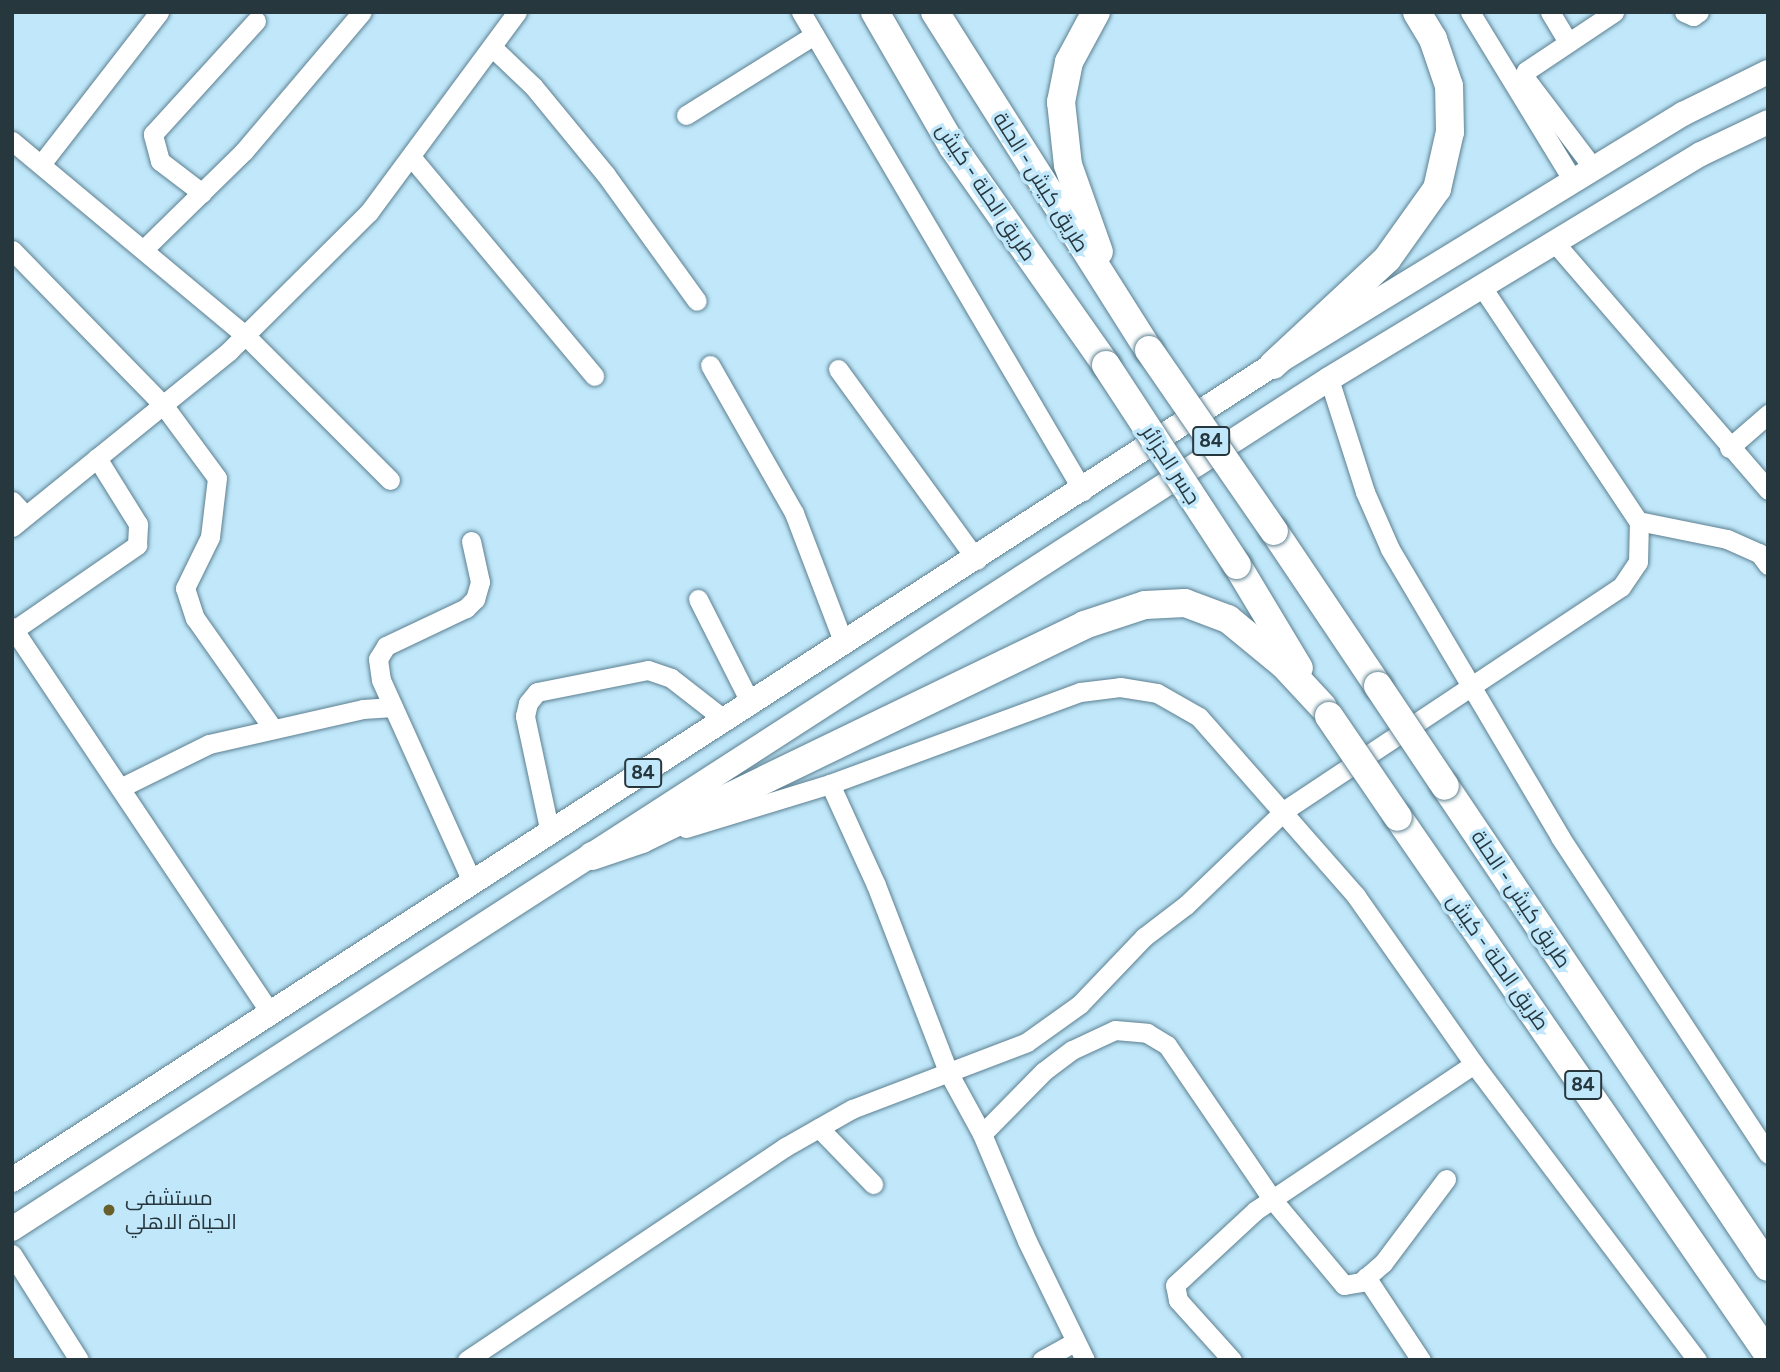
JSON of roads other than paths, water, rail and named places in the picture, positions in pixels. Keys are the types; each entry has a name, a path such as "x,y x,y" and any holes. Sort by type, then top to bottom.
{"highway":[{"name":"طريق الحلة - كيش","path":"876,12 953,147 1106,365"},
{"name":"طريق كيش - الحلة","path":"936,12 1128,319 1274,531 1768,1267"},
{"path":"1096,12 1069,62 1061,102 1068,165 1087,223 1128,319"},
{"path":"1273,365 1387,258 1437,189 1450,132 1449,86 1433,39 1418,12"},
{"name":"جسر الجزائر","path":"1106,365 1237,565"},
{"name":"طريق الحلة - كيش","path":"1237,565 1326,712 1768,1354"},
{"path":"592,856 642,839 1084,625 1145,605 1185,603 1228,619 1284,666 1326,712"}],"main road":[{"path":"1273,365 1682,114 1768,72"},
{"path":"12,1229 1329,379 1702,154 1768,122"},
{"name":"84","path":"12,1180 977,560 1273,365"},
{"path":"445,902 445,926 465,936"},
{"path":"403,929 423,937 425,962"}],"street":[{"path":"42,163 159,12"},
{"path":"144,249 253,141 362,12"},
{"path":"17,514 97,458 164,406 245,335 369,212 412,158 517,12"},
{"path":"801,12 1083,491"},
{"path":"1470,12 1584,175"},
{"path":"1550,12 1568,42"},
{"path":"1584,175 1526,79 1528,68 1614,12"},
{"path":"1684,12 1688,16 1699,12"},
{"path":"202,193 160,161 152,145 153,134 256,21"},
{"path":"686,115 814,36"},
{"path":"492,47 533,86 606,175 697,301"},
{"path":"12,141 42,163 245,335 390,480"},
{"path":"412,158 594,376"},
{"path":"1555,243 1729,448 1768,490"},
{"path":"12,250 164,406 217,478 210,537 185,589 195,618 272,727"},
{"path":"467,1360 819,1128 852,1109 1027,1042 1080,1004 1144,937 1186,905 1285,810 1621,587 1638,562 1639,521 1482,286"},
{"path":"710,365 794,513 844,644"},
{"path":"838,369 977,560"},
{"path":"1329,379 1381,530 1469,687 1633,952 1765,1142"},
{"path":"1729,448 1768,414"},
{"path":"97,458 138,524 137,545 13,628 270,1013"},
{"path":"1639,521 1727,539 1759,554 1768,565"},
{"path":"471,541 480,582 475,599 466,608 386,646 377,660 393,707 472,882"},
{"path":"698,599 751,704"},
{"path":"550,832 526,716 528,703 537,692 648,670 671,678 726,720"},
{"path":"642,839 830,784 1080,692 1121,687 1157,694 1199,717 1285,810 1356,896 1474,1064 1697,1360"},
{"path":"120,788 209,744 272,727 393,707"},
{"path":"830,784 876,885 948,1072 982,1134 1074,1342 1086,1360"},
{"path":"982,1134 1044,1071 1072,1050 1115,1030 1147,1033 1167,1045 1272,1199 1344,1284 1366,1278 1399,1245 1446,1179"},
{"path":"1231,1360 1178,1300 1175,1285 1272,1199 1329,1157 1474,1064"},
{"path":"819,1128 873,1184"},
{"path":"12,1254 79,1360"},
{"path":"1366,1278 1422,1360"},
{"path":"1042,1360 1074,1342"}],"place":[{"name":"مستشفى الحياة الاهلي","path":"109,1210"}]}
